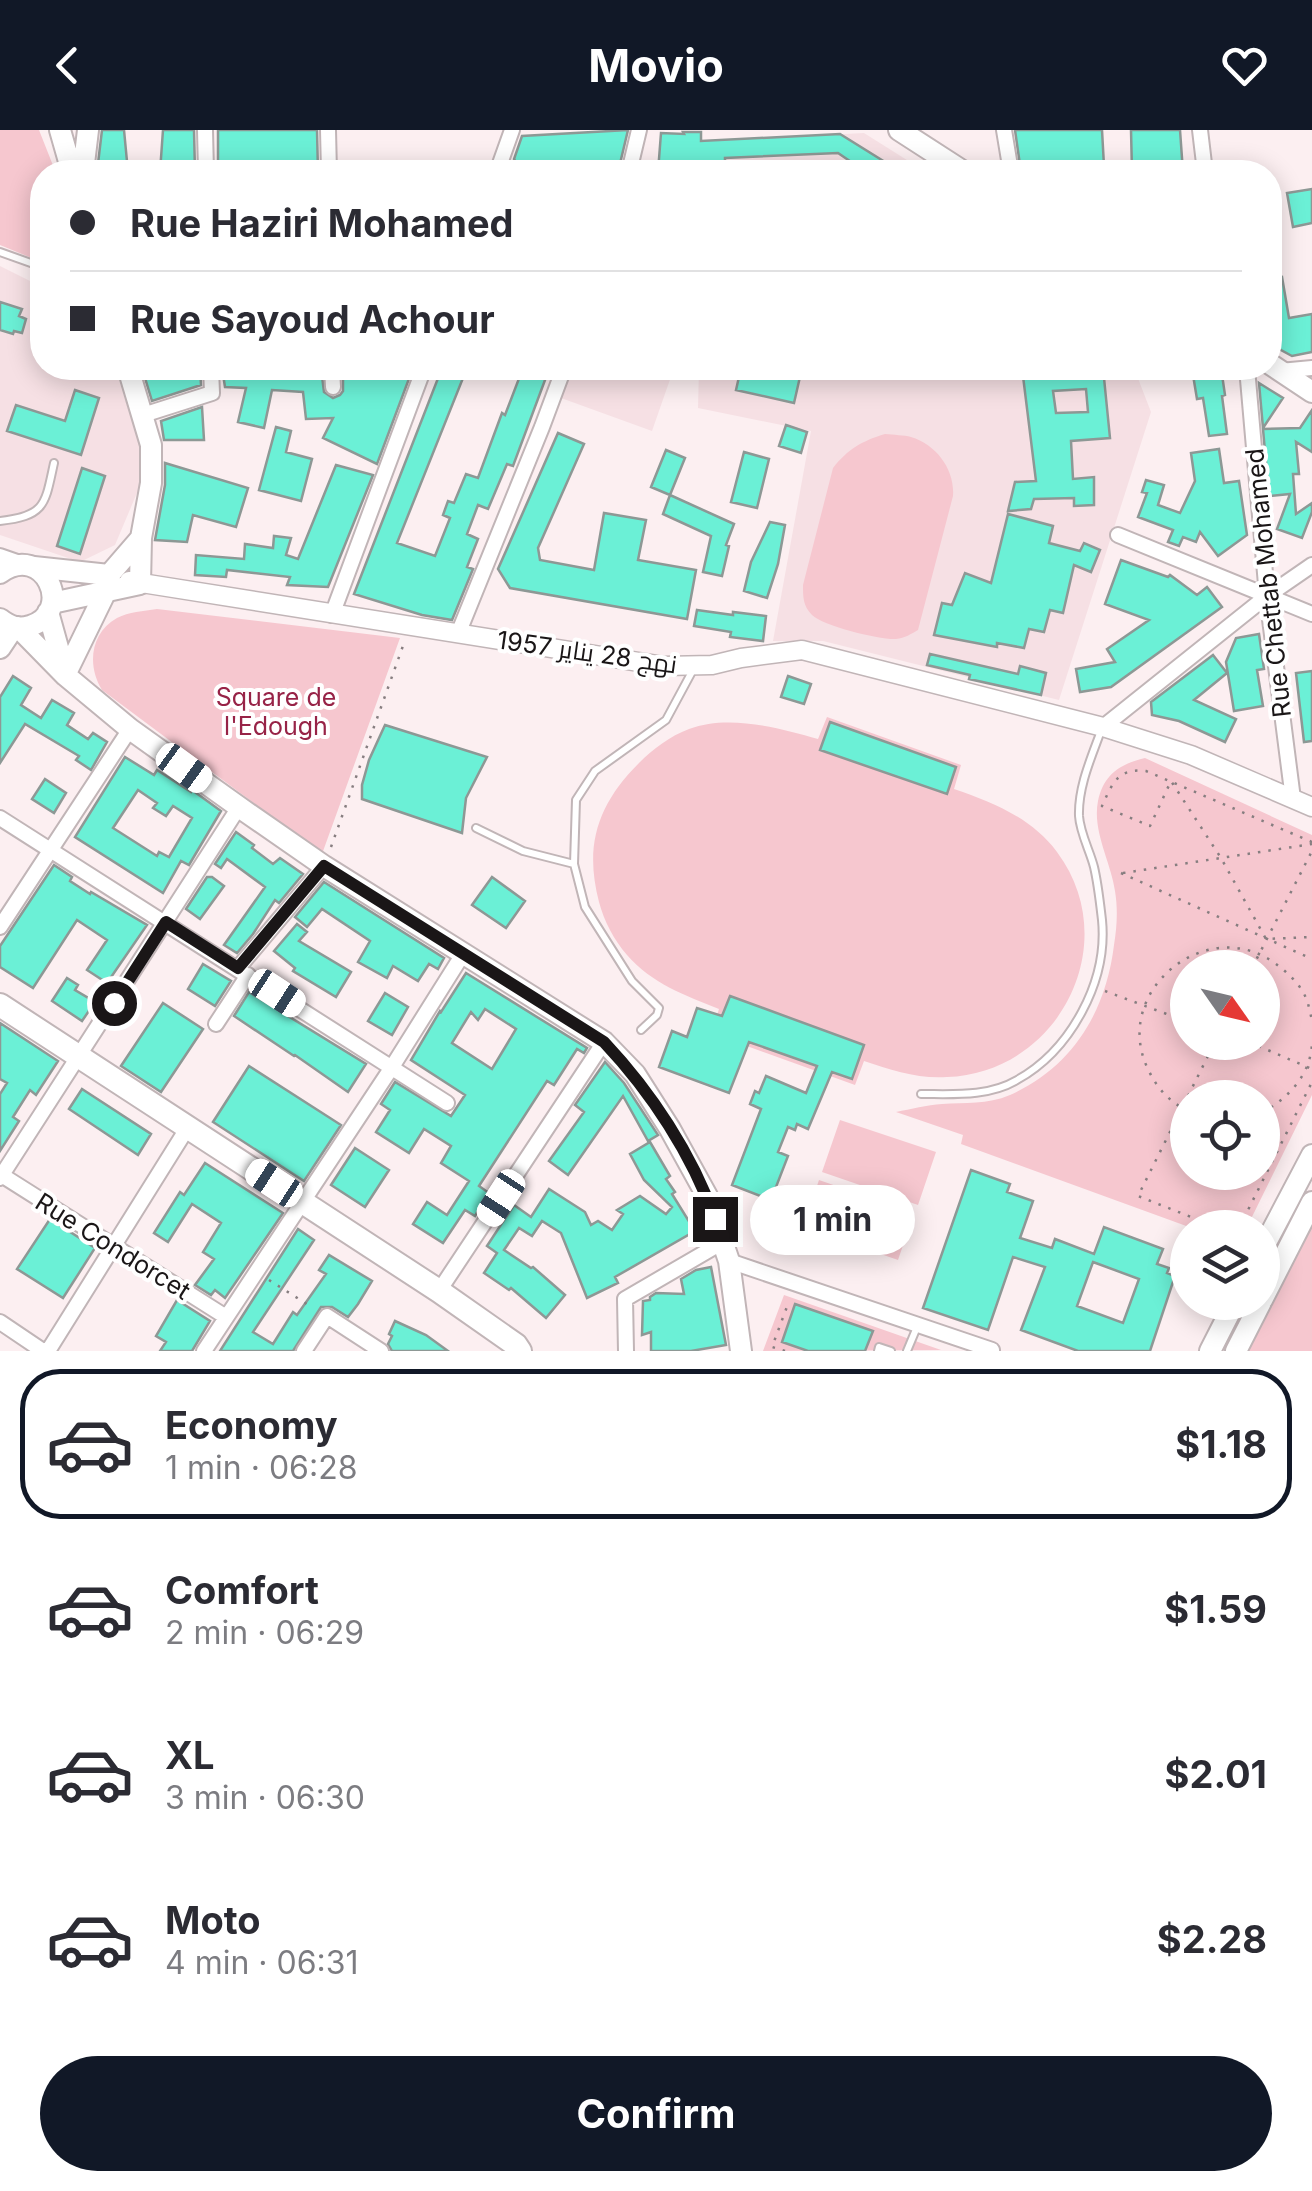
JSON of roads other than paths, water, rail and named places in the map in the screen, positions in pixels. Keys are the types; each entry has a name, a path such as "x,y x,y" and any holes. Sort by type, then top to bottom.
{"main road":[{"path":"60,130 69,160"},
{"path":"84,160 88,130"},
{"path":"899,130 945,160"},
{"path":"1282,372 1312,392"},
{"path":"0,574 13,566 29,566 108,583 140,584 151,445 132,380"},
{"path":"66,675 108,583 141,538"},
{"path":"29,566 50,582 50,608 66,675"},
{"path":"11,625 33,626 50,608 108,583"},
{"path":"11,625 130,728 238,807 324,866 604,1042 635,1074 707,1196 726,1251 741,1351"},
{"path":"0,648 11,625"},
{"path":"0,1005 439,1292 520,1351"},
{"path":"1280,1216 1312,1155"},
{"path":"1280,1265 1312,1202"},
{"path":"1210,1351 1226,1320"},
{"path":"1236,1351 1252,1320"}],"street":[{"path":"205,130 206,160"},
{"path":"328,130 328,160"},
{"path":"501,160 512,130"},
{"path":"632,160 639,130"},
{"path":"1004,130 1009,160"},
{"path":"1200,130 1204,160"},
{"path":"1282,367 1312,368"},
{"path":"143,415 212,394 211,380"},
{"path":"333,380 333,386"},
{"path":"332,614 420,380"},
{"path":"458,634 560,380"},
{"name":"Rue Chettab Mohamed","path":"1247,380 1267,596 1293,799"},
{"path":"1118,535 1312,614"},
{"path":"0,556 29,566"},
{"path":"1103,727 1267,596 1312,565"},
{"name":"نهج 28 يناير 1957","path":"140,584 664,666 695,667 802,650 1103,727 1191,754 1312,807"},
{"path":"0,927 130,728"},
{"path":"1,1176 238,807"},
{"path":"0,818 448,1104"},
{"path":"216,1024 243,972 324,866"},
{"path":"204,1351 463,954"},
{"path":"439,1292 604,1042"},
{"path":"0,1322 46,1351 188,1127"},
{"name":"Rue Condorcet","path":"1,1176 226,1316"},
{"path":"626,1351 625,1299 726,1251 917,1326 992,1350"},
{"path":"304,1351 327,1316 381,1351"}],"lane":[{"path":"0,252 30,263"},
{"path":"0,522 24,518 38,510 47,493 54,463"},
{"path":"640,1030 657,1016 659,1008 632,981 584,907 574,864 576,800 595,771 666,720 695,667"},
{"path":"920,1094 976,1094 1016,1081 1054,1052 1076,1023 1097,977 1103,925 1095,871 1079,817 1085,773 1103,727"},
{"path":"476,828 523,851 574,864"},
{"path":"908,1351 917,1326"},
{"path":"878,1351 880,1347 890,1351"}],"park label":[{"name":"Square de l'Edough","path":"276,712"}]}
